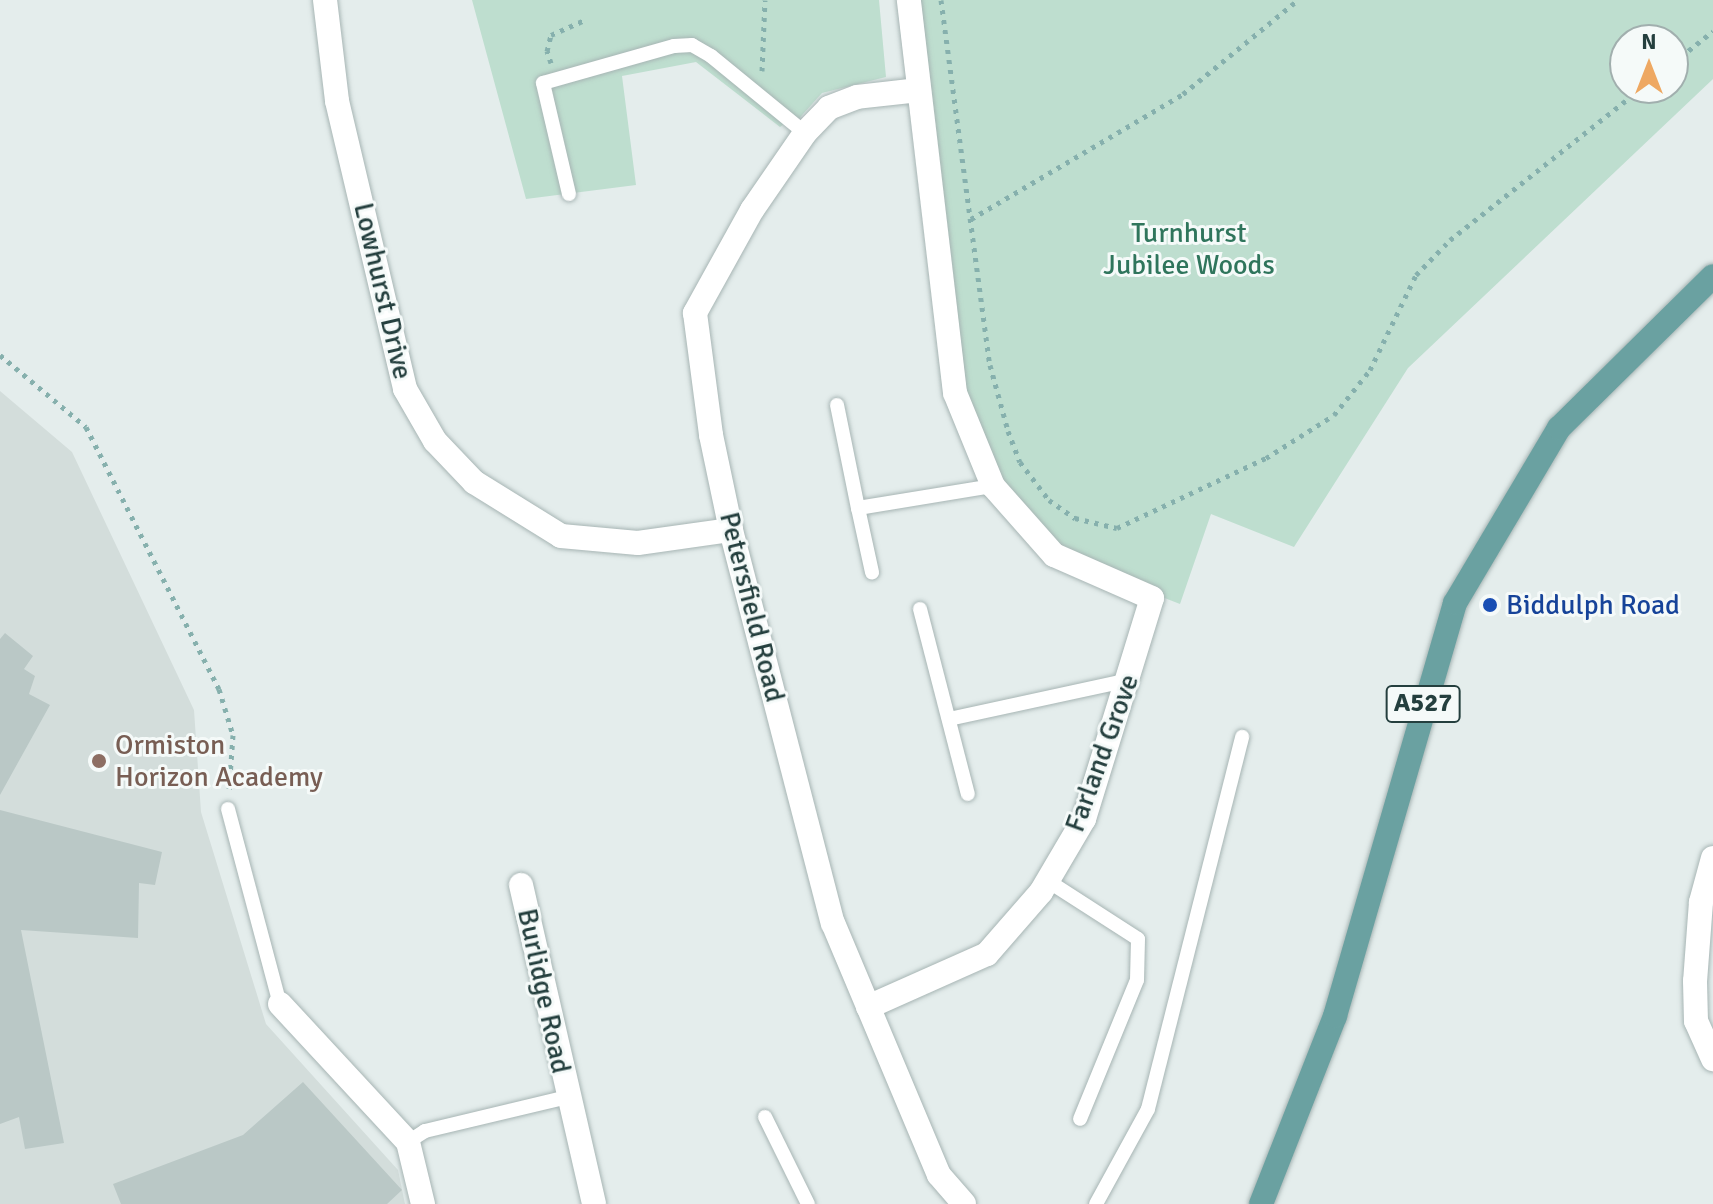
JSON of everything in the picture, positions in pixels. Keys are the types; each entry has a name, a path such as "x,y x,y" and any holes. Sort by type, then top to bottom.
{"main road":[{"name":"A527","path":"1261,1204 1335,1016 1455,603 1559,428 1713,276"}],"street":[{"name":"Lowhurst Drive","path":"325,0 337,101 405,389 435,441 474,482 561,536 638,543 731,530"},
{"path":"909,0 955,393 993,486"},
{"name":"Petersfield Road","path":"919,90 857,97 829,108 805,133 752,210 695,313 711,435 731,530 833,923 939,1175 964,1204"},
{"name":"Farland Grove","path":"868,1007 987,954 1048,881 1084,819 1130,680 1152,598 1054,555 993,486"},
{"path":"1713,858 1701,902 1695,981 1696,1021 1713,1059"},
{"name":"Burlidge Road","path":"521,885 594,1204"},
{"path":"280,1004 408,1142 423,1204"}],"lane":[{"path":"569,194 543,83 674,46 692,45 805,133"},
{"path":"837,405 872,572"},
{"path":"858,508 993,486"},
{"path":"920,609 968,794"},
{"path":"949,719 1130,680"},
{"path":"1096,1204 1148,1109 1242,737"},
{"path":"228,809 280,1004"},
{"path":"1048,881 1138,939 1137,980 1080,1119"},
{"name":"Burlidge Road","path":"408,1142 425,1131 568,1097"},
{"path":"765,1117 808,1204"}],"path":[{"path":"761,96 765,0"},
{"path":"941,0 990,365 1020,462 1049,500 1075,518 1117,528 1266,458 1334,415 1370,370 1416,275 1450,240 1622,104"},
{"path":"971,219 1183,94 1298,0"},
{"path":"556,79 547,51 551,35 584,20"},
{"path":"1689,50 1713,31"},
{"path":"0,355 86,427 219,689 233,735 228,809"}],"shaded area":[{"name":"Ormiston Horizon Academy","path":"0,391 72,452 194,710 201,812 266,1024 398,1170 405,1204 0,1204"}],"green space":[{"path":"472,0 879,0 886,77 822,93 794,124 790,119 780,127 696,62 622,76 636,185 526,199"},
{"name":"Turnhurst Jubilee Woods","path":"908,0 1713,0 1713,79 1689,102 1689,24 1609,24 1609,104 1687,104 1408,368 1294,547 1211,514 1180,604 1054,555 993,486 955,393"}],"building":[{"path":"5,633 33,656 24,669 35,676 29,694 50,705 0,795 0,639"},
{"path":"0,810 162,852 155,885 139,883 138,938 21,930 64,1143 25,1149 19,1117 0,1124"},
{"path":"303,1082 402,1190 387,1204 121,1204 113,1184 243,1135"}],"place":[{"name":"Biddulph Road","path":"1490,605"},
{"name":"Ormiston Horizon Academy","path":"99,761"}]}
